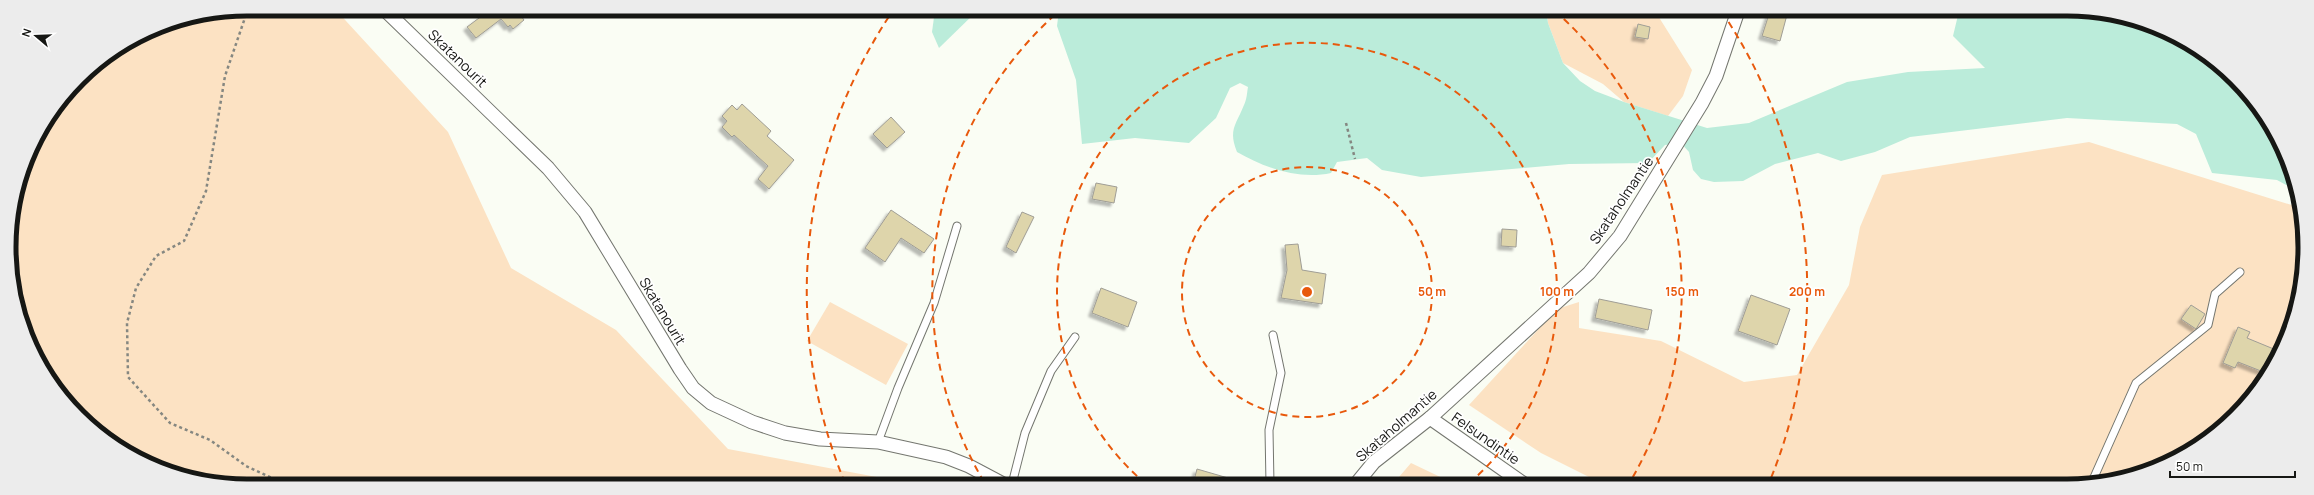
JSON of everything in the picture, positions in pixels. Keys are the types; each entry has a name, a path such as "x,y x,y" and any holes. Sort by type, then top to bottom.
{"street":[{"name":"Skatanourit","path":"391,16 548,168 585,212 693,388 711,403 752,422 785,433 820,439 878,442 946,457 969,466 994,479"},
{"name":"Skataholmantie","path":"1360,479 1374,462 1430,418 1589,273 1620,236 1702,103 1716,76 1736,16"},
{"name":"Felsundintie","path":"1430,418 1517,479"}],"lane":[{"path":"878,442 898,388 934,303 957,226"},
{"path":"2094,477 2136,383 2208,325 2216,294 2240,272"},
{"path":"1270,479 1269,430 1281,373 1273,335"},
{"path":"1013,479 1025,433 1051,371 1075,337"}],"path":[{"path":"246,16 225,76 206,191 184,241 156,256 136,288 127,323 128,377 170,423 210,440 246,466 274,479"},
{"path":"1346,123 1355,159"}],"shaded area":[{"path":"232,16 341,16 448,132 511,268 616,330 728,449 887,479 232,479 202,475 173,467 132,448 95,422 73,400 55,376 40,350 28,322 20,293 16,263 16,232 20,202 28,173 47,132 73,95 95,73 119,55 145,40 173,28 202,20"},
{"path":"934,16 972,16 939,48 932,32"},
{"path":"1058,16 1547,16 1548,23 1563,63 1580,81 1595,91 1624,102 1707,128 1749,123 1847,82 1908,72 1985,68 1953,36 1958,16 2082,16 2112,20 2141,28 2182,47 2219,73 2241,95 2259,119 2274,145 2286,173 2290,187 2277,180 2212,173 2196,134 2177,124 2067,118 1910,137 1875,152 1841,161 1818,153 1775,164 1743,181 1714,182 1701,179 1693,170 1689,152 1681,143 1665,145 1648,163 1569,164 1421,177 1382,170 1367,158 1337,162 1331,173 1319,175 1295,174 1271,168 1237,152 1234,144 1233,133 1245,103 1248,87 1240,83 1230,88 1216,118 1189,143 1135,138 1082,144 1076,80 1057,26"},
{"path":"1547,16 1658,16 1692,70 1683,96 1668,116 1624,102 1603,84 1563,63 1548,23"},
{"path":"2089,142 2295,206 2298,232 2298,263 2294,293 2286,322 2274,350 2259,376 2241,400 2219,422 2182,448 2141,467 2112,475 2082,479 1593,479 1541,453 1469,405 1557,309 1579,302 1579,328 1661,341 1744,382 1797,375 1849,285 1860,227 1882,175"},
{"path":"830,302 908,344 886,385 807,341"},
{"path":"1411,463 1445,479 1397,479"}],"building":[{"path":"482,16 521,16 524,20 513,29 510,25 508,27 501,19 476,38 467,27"},
{"path":"1768,16 1787,16 1780,41 1762,36"},
{"path":"1638,24 1650,27 1648,39 1635,37"},
{"path":"742,104 771,131 767,136 794,160 769,189 758,179 768,166 734,135 732,137 722,127 727,121 722,116 732,105 737,110"},
{"path":"891,117 905,132 887,148 873,134"},
{"path":"1096,183 1117,187 1114,203 1092,199"},
{"path":"891,210 934,239 924,253 901,238 885,262 865,248"},
{"path":"1022,212 1034,217 1016,253 1006,247"},
{"path":"1502,229 1517,230 1516,247 1501,246"},
{"path":"1298,244 1302,270 1326,274 1322,304 1281,298 1287,270 1285,245"},
{"path":"1101,288 1137,302 1128,327 1092,313"},
{"path":"1751,295 1790,309 1777,345 1738,331"},
{"path":"1599,299 1652,310 1648,330 1595,318"},
{"path":"2191,305 2205,314 2196,329 2181,319"},
{"path":"2238,327 2250,332 2247,338 2274,349 2262,371 2238,362 2235,368 2223,363"},
{"path":"1197,469 1232,479 1194,479"}]}
